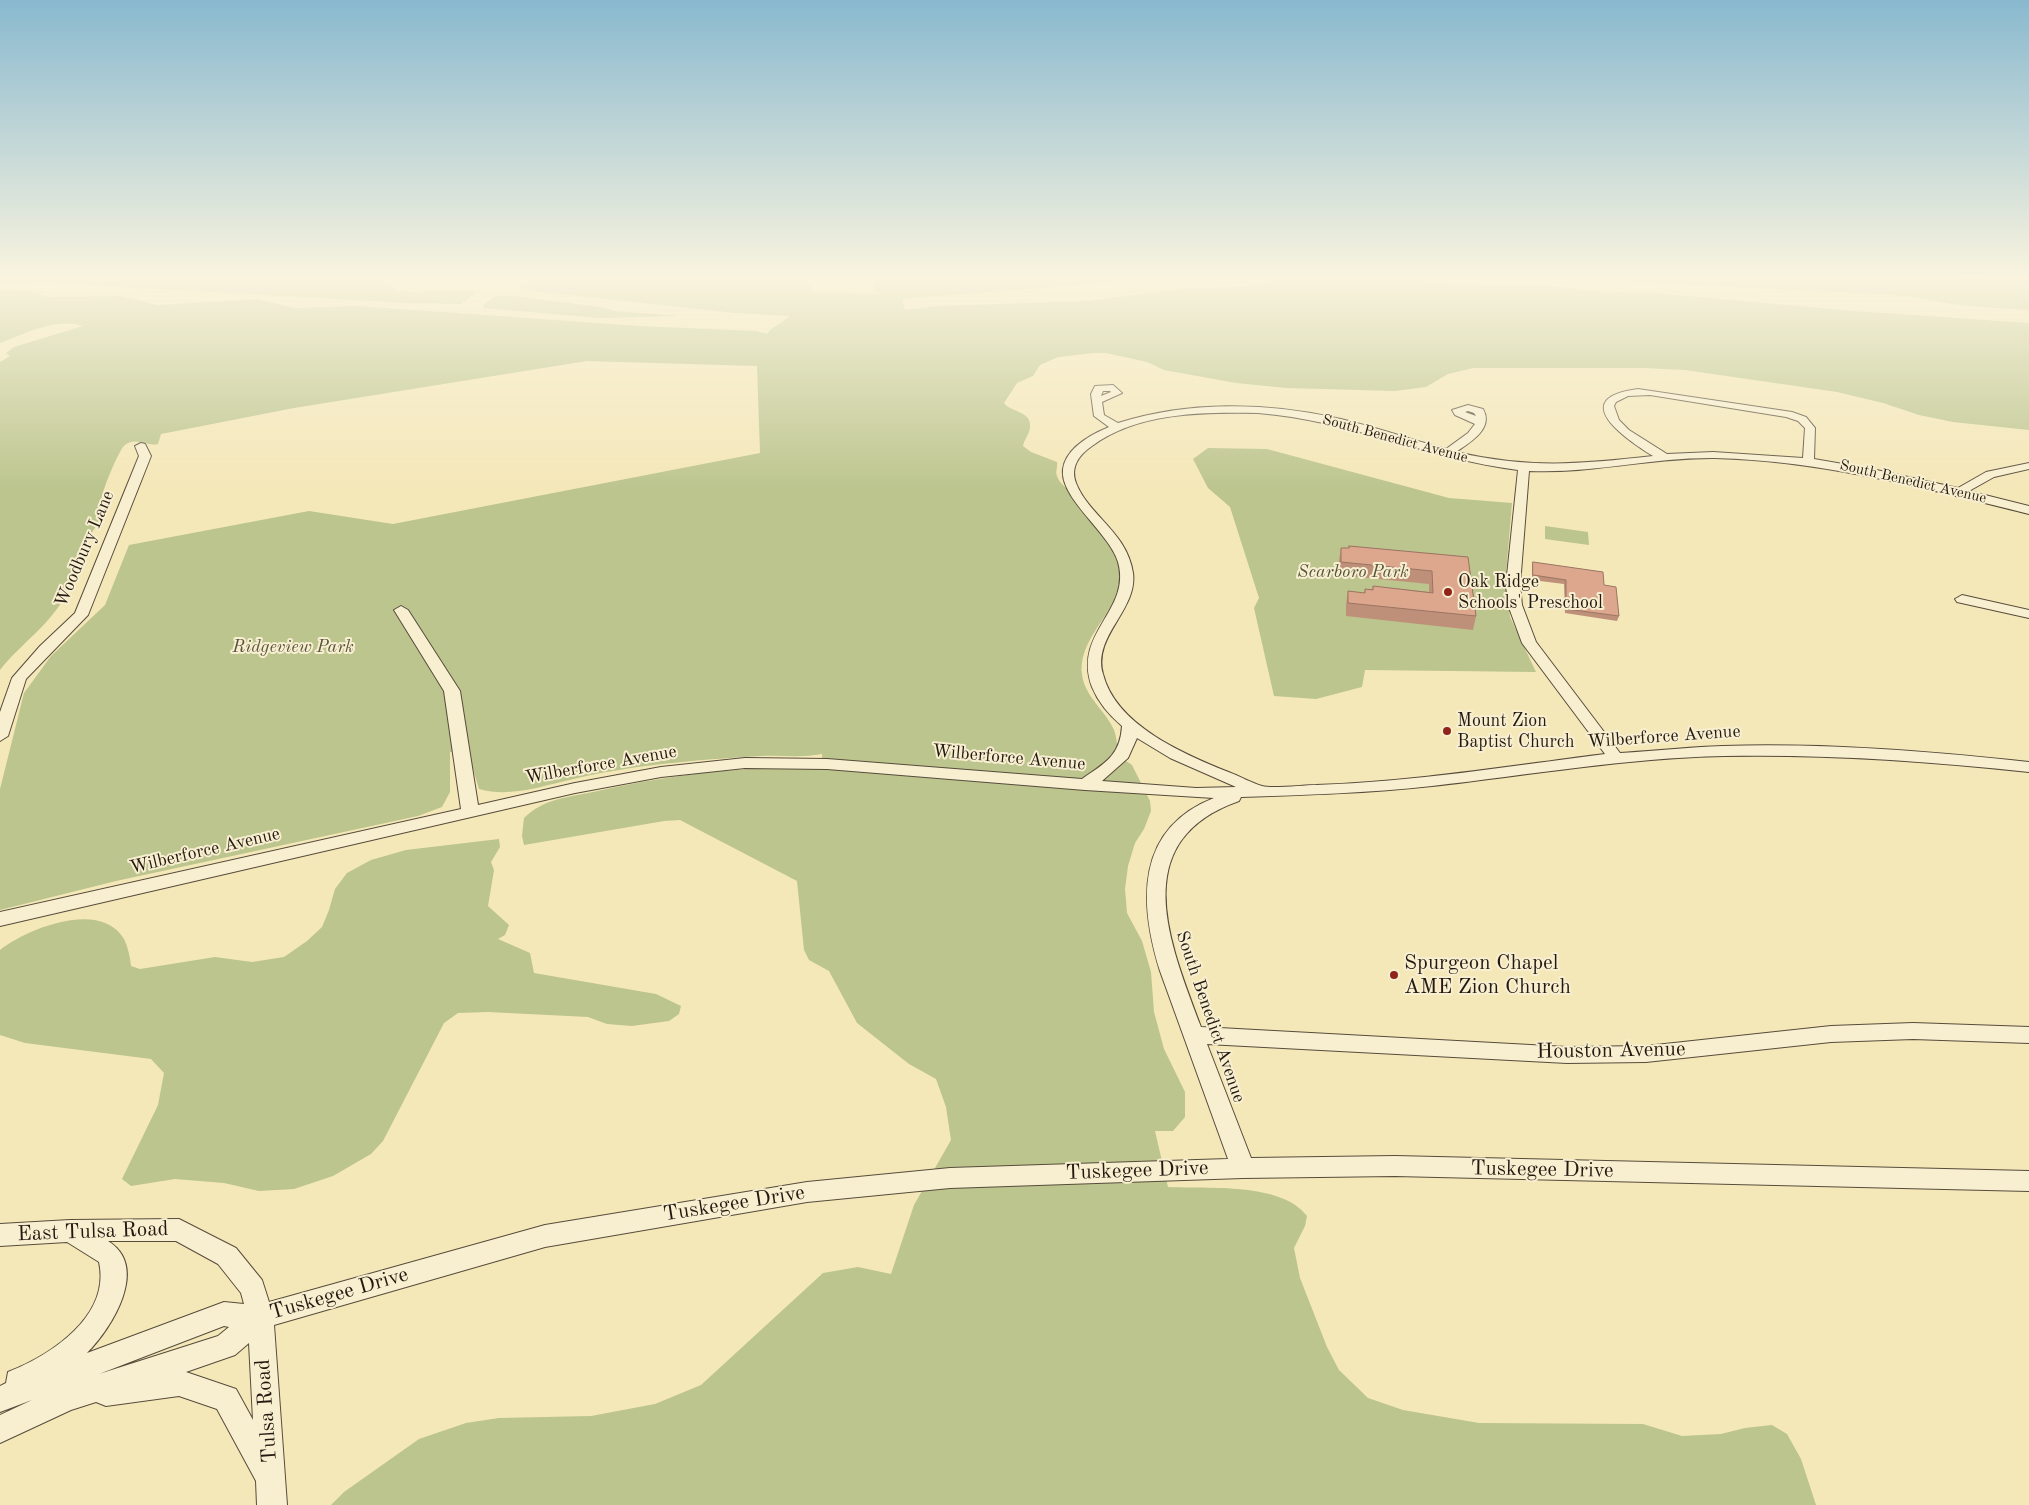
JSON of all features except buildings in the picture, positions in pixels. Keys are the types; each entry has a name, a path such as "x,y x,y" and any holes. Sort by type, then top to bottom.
{"street":[{"path":"1665,458 1624,431 1614,421 1609,407 1610,401 1614,397 1622,393 1650,392 1788,414 1802,419 1810,428 1808,460"},
{"path":"1097,400 1099,416 1117,428"},
{"name":"South Benedict Avenue","path":"1266,792 1221,776 1175,756 1151,742 1130,726 1102,694 1094,664 1097,646 1119,605 1126,583 1123,557 1108,532 1074,490 1067,473 1072,457 1095,437 1142,420 1193,411 1270,411 1337,422 1447,453 1524,468 1582,468 1665,458 1714,455 1808,460 1889,474 2029,510"},
{"path":"1447,453 1475,433 1480,427 1480,422"},
{"name":"Woodbury Lane","path":"0,736 19,678 45,649 81,615 145,456 141,446"},
{"path":"1960,491 1990,474 2029,466"},
{"path":"1524,468 1513,585 1515,605 1529,643 1616,758"},
{"path":"1962,599 2029,614"},
{"path":"401,610 452,691 470,812"},
{"path":"1085,784 1114,764 1126,751 1130,740 1130,726"},
{"name":"Wilberforce Avenue","path":"0,919 575,788 661,772 745,763 827,764 1196,794 1347,789 1430,782 1616,758 1723,752 1846,752 1935,757 2029,767"},
{"name":"South Benedict Avenue","path":"1243,1168 1193,1035 1159,934 1155,889 1160,866 1174,837 1196,814 1221,800 1266,792"},
{"name":"Houston Avenue","path":"1193,1035 1567,1055 1646,1054 1832,1034 1914,1031 2029,1035"},
{"name":"Tuskegee Drive","path":"0,1399 224,1314 260,1317 544,1236 807,1192 950,1178 1243,1168 1395,1166 2029,1180"},
{"name":"East Tulsa Road","path":"0,1235 70,1231 180,1230 228,1256 253,1288 260,1317"},
{"path":"0,1389 50,1366 69,1352 96,1323 113,1292 114,1278 110,1256 70,1231"},
{"name":"Tuskegee Drive","path":"0,1429 67,1398 226,1346 260,1317"},
{"name":"Tulsa Road","path":"260,1317 272,1494"},
{"path":"67,1398 179,1383 226,1399 272,1494"}],"green space":[{"name":"Ridgeview Park","path":"14,347 2029,347 2029,430 1953,422 1919,415 1883,403 1837,392 1685,370 1643,368 1473,368 1448,374 1426,387 1395,391 1286,388 1236,383 1164,370 1147,362 1106,353 1058,357 1040,365 1033,376 1017,383 1004,403 1028,418 1030,429 1023,446 1031,452 1057,462 1056,473 1058,479 1100,528 1112,547 1119,566 1120,581 1116,595 1087,646 1083,659 1082,674 1091,696 1114,730 1119,756 1132,765 1150,801 1151,811 1144,829 1135,843 1128,866 1125,889 1127,913 1142,941 1151,972 1154,1012 1164,1049 1185,1092 1185,1117 1173,1131 1155,1131 1168,1187 1223,1188 1262,1192 1280,1197 1295,1205 1307,1216 1305,1226 1294,1248 1300,1278 1327,1347 1339,1370 1368,1398 1403,1410 1479,1423 1643,1424 1682,1436 1721,1434 1745,1428 1772,1425 1787,1434 1801,1459 1816,1505 331,1505 344,1492 419,1439 466,1423 499,1418 591,1416 655,1404 701,1385 823,1273 858,1267 891,1274 914,1205 951,1140 946,1107 936,1079 909,1064 857,1023 829,971 809,960 804,950 797,881 680,820 664,821 524,845 522,836 524,818 539,807 556,800 679,776 736,770 823,769 822,754 712,759 662,764 589,775 522,791 501,792 479,789 468,752 450,752 450,792 442,807 418,816 116,881 0,910 0,789 24,693 51,656 105,605 129,545 309,511 393,524 760,453 757,366 587,361 294,408 161,434 158,444 131,442 123,447 110,473 101,500 102,512 100,519 81,551 67,592 61,603 45,623 0,670 0,362 10,356 6,353"},
{"name":"Scarboro Park","path":"1208,448 1267,449 1449,498 1512,503 1506,574 1510,617 1536,672 1365,670 1362,687 1316,699 1274,696 1254,608 1259,598 1230,507 1208,488 1193,459"},
{"path":"1545,526 1588,532 1589,545 1545,539"},
{"path":"499,839 500,847 491,862 494,870 488,906 509,925 505,935 498,939 530,953 534,973 656,994 681,1006 679,1014 669,1021 632,1026 607,1024 588,1017 488,1012 458,1013 444,1023 383,1141 371,1154 333,1176 294,1189 259,1191 224,1183 175,1179 131,1186 122,1179 158,1105 164,1073 151,1059 25,1043 0,1035 0,950 27,934 63,922 81,919 98,921 113,927 124,939 129,952 131,966 140,969 215,957 252,962 284,957 307,941 322,927 335,889 347,873 371,860 406,850"}],"place":[{"name":"Oak Ridge Schools' Preschool","path":"1448,592"},
{"name":"Mount Zion Baptist Church","path":"1447,731"},
{"name":"Spurgeon Chapel AME Zion Church","path":"1394,975"}]}
